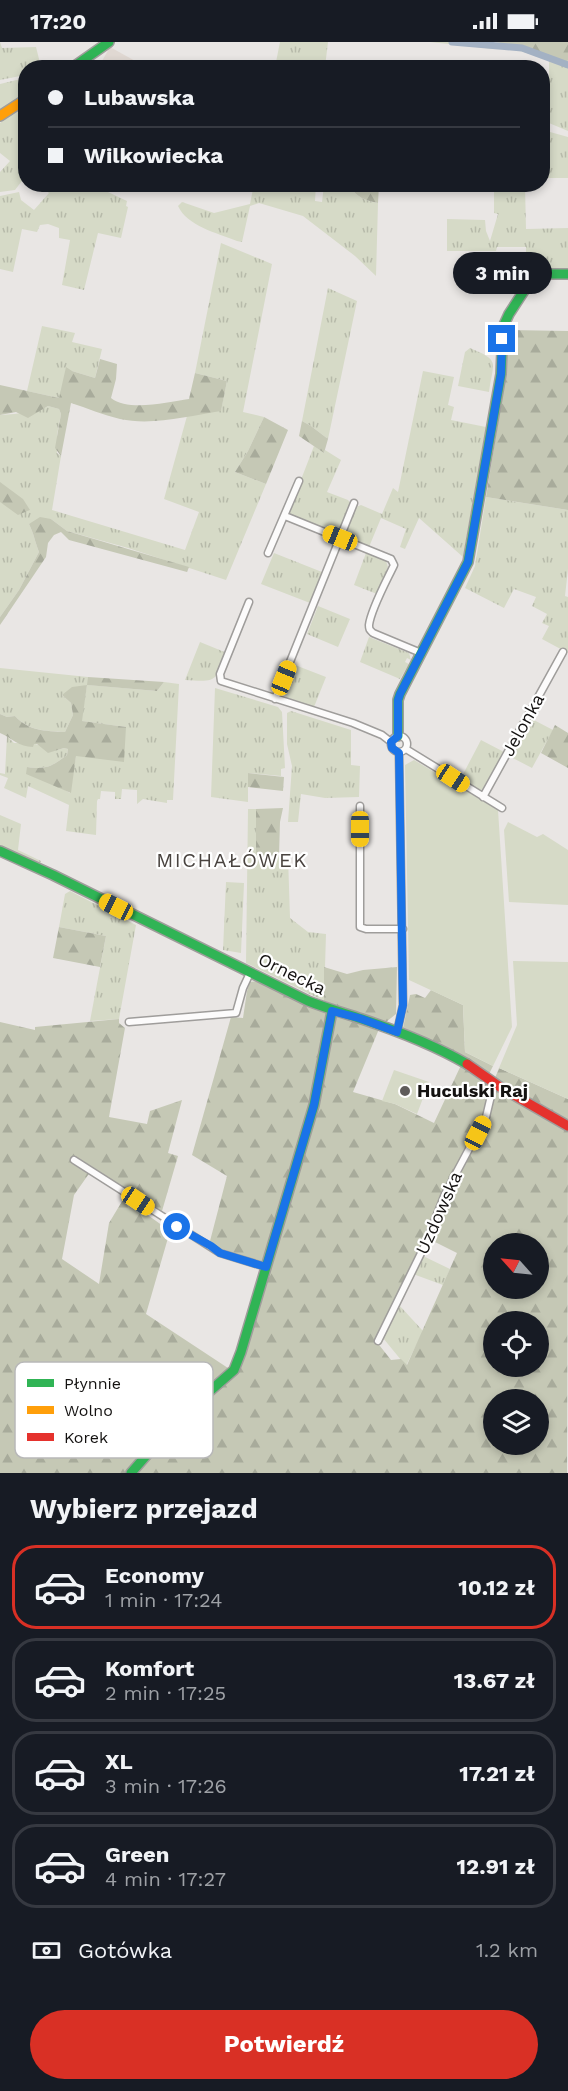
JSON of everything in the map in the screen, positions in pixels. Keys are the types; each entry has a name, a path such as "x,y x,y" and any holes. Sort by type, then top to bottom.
{"street":[{"path":"83,60 109,42"},
{"path":"0,116 18,104"},
{"path":"399,753 392,748 398,700 468,562 501,374 503,327 531,280 544,274 568,274"},
{"path":"268,553 298,481"},
{"path":"275,699 354,503"},
{"path":"285,516 393,561 394,565 372,615 370,630 421,652"},
{"path":"249,602 220,674 221,681 353,723 394,739 406,740 406,749"},
{"name":"Jelonka","path":"483,797 563,652"},
{"path":"406,749 502,808"},
{"path":"399,753 406,749"},
{"path":"397,1032 403,1005 399,753"},
{"path":"360,806 360,927 403,929"},
{"name":"Ornecka","path":"0,851 332,1011 397,1032 468,1064 494,1083 568,1126"},
{"path":"129,1022 236,1014 250,973"},
{"path":"213,1388 234,1370 314,1105 332,1011"},
{"name":"Uzdowska","path":"378,1341 426,1243 445,1194 486,1117 494,1083"},
{"path":"74,1160 220,1253 266,1267"},
{"path":"131,1473 144,1458"}],"shaded area":[{"path":"110,47 133,60 103,60"}],"green space":[{"path":"0,42 2,48 36,47 39,60 18,60 18,76 0,80"},
{"path":"280,42 328,42 326,60 276,60"},
{"path":"430,42 482,42 513,45 566,62 568,60 568,131 550,123 550,60 514,49 495,47 494,49"},
{"path":"495,42 568,42 568,60 567,62 523,47"},
{"path":"18,80 18,99 0,111 0,84"},
{"path":"18,109 18,186 15,190 0,192 0,172 10,161 0,153 0,123"},
{"path":"550,132 568,137 568,178 550,178"},
{"path":"19,192 21,200 34,210 49,193 108,192 127,201 126,206 128,207 121,238 98,233 84,290 62,285 70,240 59,238 59,228 48,224 40,225 37,232 22,229 13,272 0,269 0,196"},
{"path":"252,192 316,192 315,201 322,202 323,192 354,192 361,198 378,203 376,276 355,256 303,216 259,203 250,206 242,242 195,224 182,213 178,206 182,202 214,213 250,204"},
{"path":"379,192 378,203 361,198 355,193"},
{"path":"494,192 525,192 526,229 568,228 568,268 543,268 526,273 526,247 497,247 496,251 447,251 447,219 485,220 490,241 498,214 494,213"},
{"path":"221,243 272,264 243,412 264,417 235,472 266,484 226,580 67,531 51,519 29,524 39,552 19,590 0,617 0,415 33,411 48,406 59,409 61,414 57,435 57,453 61,456 52,510 185,550 199,512 164,499 187,416 221,410 227,381 195,373"},
{"path":"328,288 357,301 328,439 302,421"},
{"path":"42,326 75,333 72,342 102,349 95,378 72,371 59,398 27,391"},
{"path":"507,330 568,331 568,510 486,497 507,367"},
{"path":"470,348 487,356 493,363 489,392 458,386 465,352"},
{"path":"100,359 117,364 111,398 119,402 149,405 189,399 195,373 227,381 221,411 170,420 132,421 71,403 61,456 55,448 61,414 59,409 48,406 28,418 16,412 0,415 0,385 59,398 66,367 95,378"},
{"path":"423,371 454,377 448,405 454,407 451,420 486,427 463,557 419,518 405,549 400,547 406,529 381,518 369,547 345,536 356,507 361,505 382,514 393,488 398,492"},
{"path":"264,417 288,430 266,484 235,472"},
{"path":"302,421 328,439 324,453 299,436"},
{"path":"314,446 341,460 327,492 348,500 351,504 341,528 335,534 294,518 290,514 290,508"},
{"path":"0,482 23,499 30,510 18,515 0,502"},
{"path":"486,497 568,510 568,569 565,596 568,597 568,653 542,639 549,626 542,623 547,614 532,606 536,597 514,589 504,608 465,588 475,566"},
{"path":"40,517 51,519 67,531 189,567 187,572 69,540 61,532 54,535 48,543 46,557 0,625 0,617 19,590 39,552 29,524"},
{"path":"274,553 322,572 310,603 261,584"},
{"path":"366,553 386,561 388,567 377,594 354,585"},
{"path":"318,606 350,619 338,647 307,634"},
{"path":"369,637 409,653 411,660 407,658 405,662 409,664 400,679 360,662"},
{"path":"200,642 227,653 214,678 203,681 185,680"},
{"path":"295,665 326,677 314,707 286,698 284,691"},
{"path":"0,668 88,677 88,685 157,691 164,682 179,684 173,800 167,800 167,803 143,799 137,804 137,790 122,789 121,799 115,799 115,792 101,791 100,799 97,801 96,835 66,831 69,805 28,786 26,798 4,788 8,778 0,773 5,774 7,736 14,743 68,749 67,755 49,766 27,767 70,793 76,756 126,727 81,721 87,685 62,695 71,703 73,715 65,732 38,729 26,725 15,716 7,717 0,714"},
{"path":"88,677 164,682 157,691 87,685"},
{"path":"87,685 82,721 126,727 124,762 76,756 71,793 26,774 27,767 40,768 57,762 67,755 68,749 48,753 37,744 28,747 20,744 0,733 0,714 7,717 15,716 26,725 38,729 65,732 73,715 71,703 62,695 72,687"},
{"path":"215,688 278,707 282,712 285,768 281,769 281,776 248,773 248,802 211,797"},
{"path":"291,711 351,730 351,765 360,766 359,797 325,798 301,794 298,822 288,822 292,766 287,744 287,713"},
{"path":"530,718 553,730 532,768 509,756"},
{"path":"555,725 568,733 568,768 541,753"},
{"path":"481,740 504,752 482,790 460,780"},
{"path":"414,760 498,810 512,1027 493,1066 465,1052 463,1005 409,980 405,765"},
{"path":"248,773 284,777 283,791 248,787"},
{"path":"283,808 280,822 279,856 256,855 256,809"},
{"path":"248,809 256,809 256,855 288,856 290,918 308,932 326,934 324,1001 246,963"},
{"path":"0,815 21,824 18,850 41,861 39,865 0,848"},
{"path":"508,822 537,837 543,834 568,850 568,905 509,902 504,830"},
{"path":"226,882 244,883 241,953 223,950"},
{"path":"70,891 136,925 119,1019 90,1021 106,936 59,927 65,894"},
{"path":"59,927 106,936 100,967 53,958"},
{"path":"513,961 568,962 568,1099 499,1068 517,1025"},
{"path":"324,967 347,974 397,967 396,1014 386,1022 324,1001"},
{"path":"257,981 328,1013 379,1029 353,1092 395,1104 434,1123 462,1063 488,1081 491,1089 486,1109 427,1238 376,1341 391,1360 401,1359 407,1365 457,1253 429,1239 448,1195 486,1124 495,1091 499,1089 568,1128 567,1473 137,1473 149,1458 213,1458 213,1393 241,1367 268,1266 219,1248 210,1241 227,1176 192,1155 231,1017 243,1018 250,982"},
{"path":"431,990 463,1005 465,1052 493,1066 489,1074 408,1034 403,1028 410,995 416,994 425,998"},
{"path":"119,1019 119,1023 125,1028 109,1117 147,1124 150,1111 182,1100 168,1153 178,1156 162,1211 93,1168 74,1195 62,1259 99,1284 109,1223 124,1198 170,1231 146,1314 231,1370 213,1381 213,1362 15,1362 15,1458 138,1458 126,1473 0,1473 0,1022 35,1030 35,1027"},
{"path":"499,1068 568,1099 568,1122 502,1086 495,1078"},
{"name":"Huculski Raj","path":"394,1070 429,1082 417,1114 382,1101"},
{"path":"423,1256 450,1269 443,1285 413,1274"},
{"path":"399,1305 423,1331 406,1366 383,1338"}],"waterway":[{"path":"452,42 522,48 568,65"}],"traffic: fast":[{"path":"83,60 109,42"},
{"path":"398,736 400,694 468,562 501,374 503,327 531,280 544,274 568,274"},
{"path":"0,851 308,1001 402,1034 467,1064"},
{"path":"213,1388 234,1370 241,1352 314,1105 332,1011"},
{"path":"131,1473 144,1458"}],"traffic: slow":[{"path":"0,116 18,104"}],"traffic: jam":[{"path":"467,1064 500,1087 568,1126"}],"place":[{"name":"Huculski Raj","path":"405,1091"}],"district":[{"name":"MICHAŁÓWEK","path":"232,860"}],"route":[{"path":"177,1227 220,1253 266,1267 314,1105 332,1011 397,1032 403,1005 403,929 399,753 393,750 391,742 398,736 400,694 468,562 501,374 502,339"}]}
